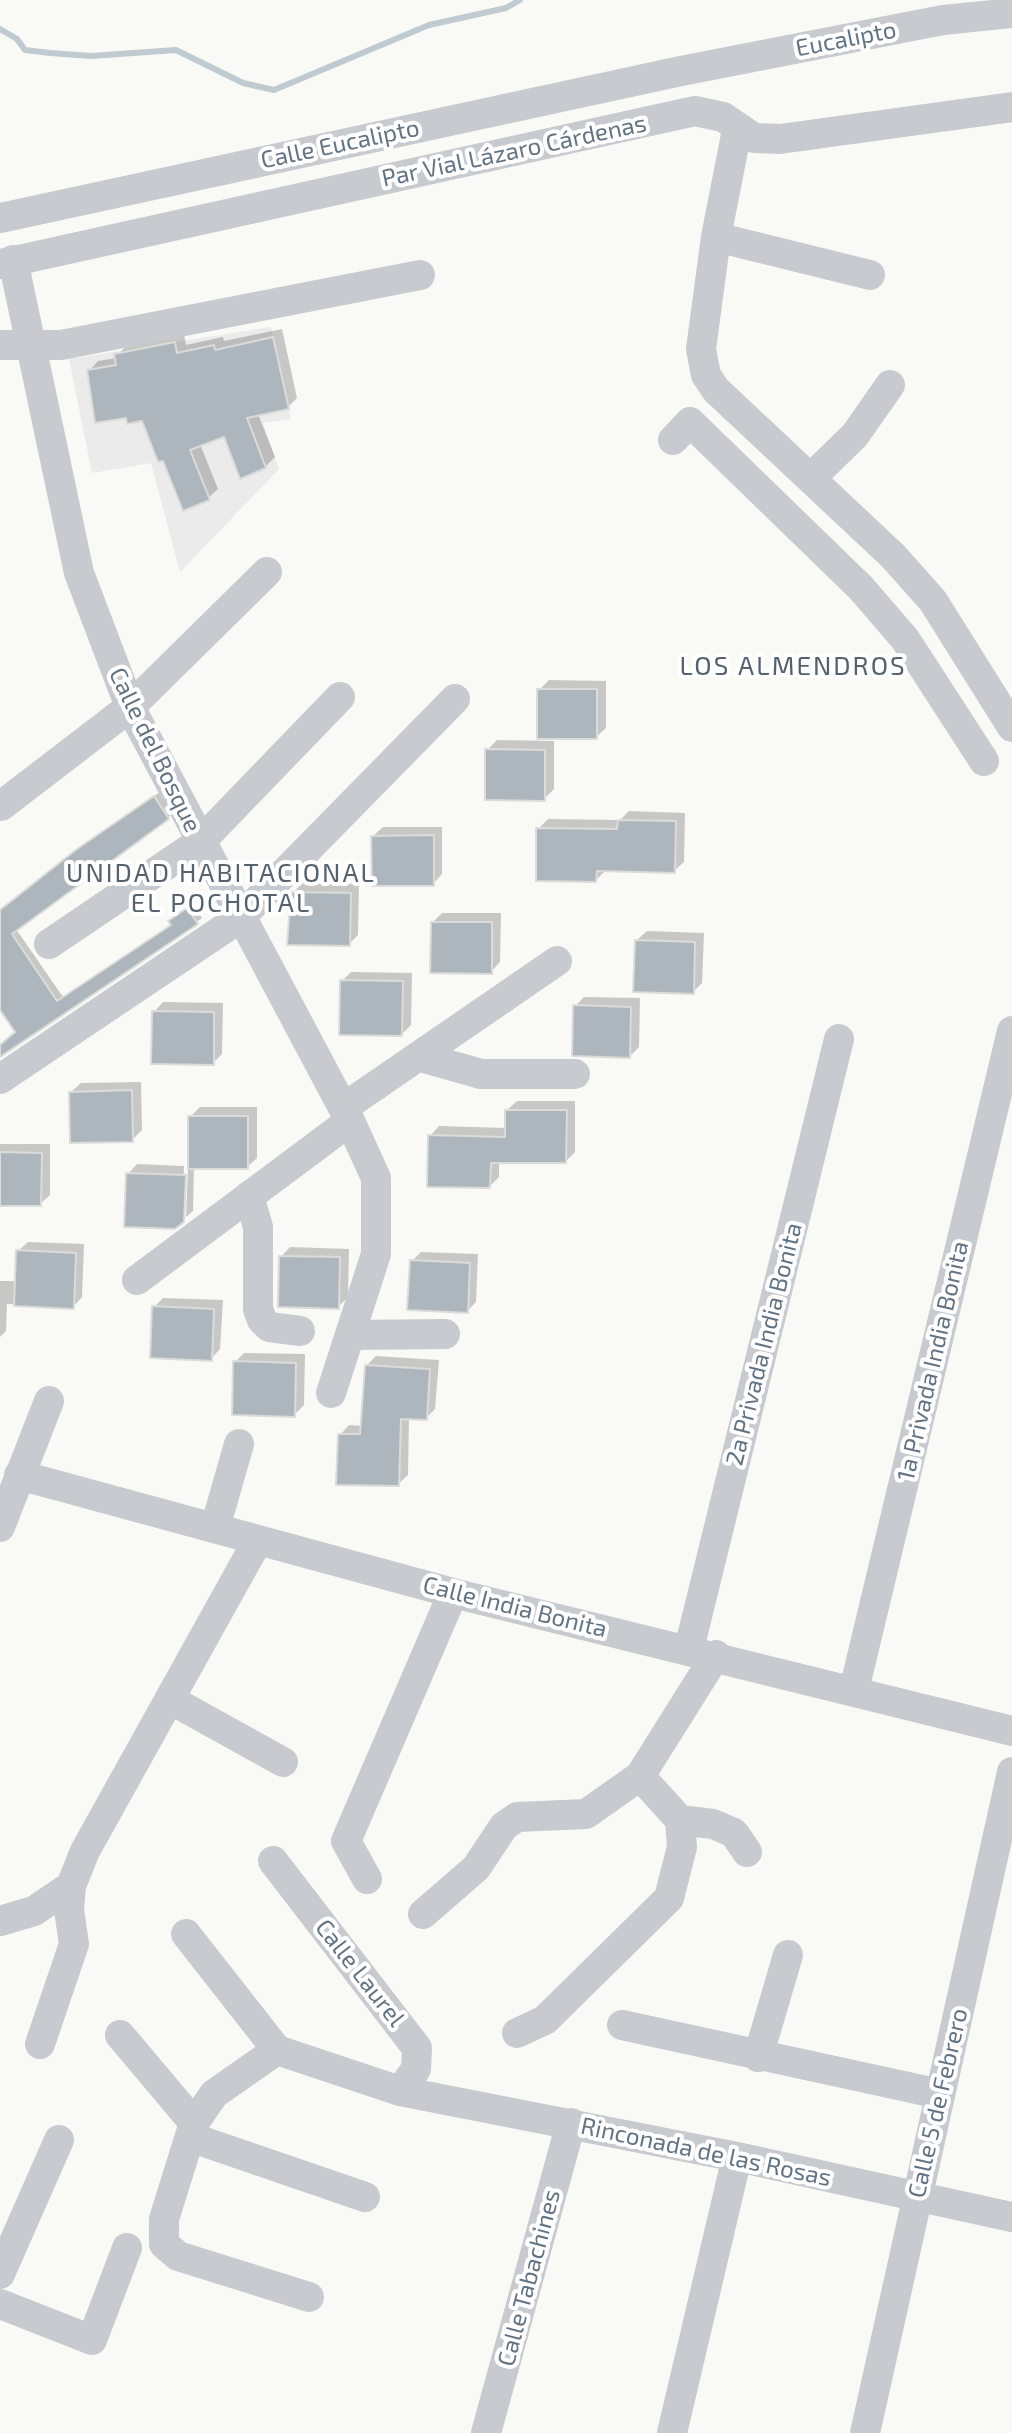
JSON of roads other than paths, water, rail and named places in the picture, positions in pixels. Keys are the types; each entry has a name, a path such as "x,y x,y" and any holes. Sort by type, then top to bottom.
{"street":[{"name":"Eucalipto","path":"681,71 943,20 1012,13"},
{"name":"Calle Eucalipto","path":"0,218 681,71"},
{"name":"Par Vial Lázaro Cárdenas","path":"7,262 695,111 723,117 737,130 754,138 780,139 1012,107"},
{"path":"737,130 716,237 701,349 706,375 716,390 893,556 933,601 1012,727"},
{"path":"716,237 870,275"},
{"name":"Calle del Bosque","path":"7,262 14,343 79,573 130,707 346,1114 376,1178 376,1254 331,1393"},
{"path":"14,343 61,345 420,275"},
{"path":"811,478 855,435 890,385"},
{"path":"673,440 690,422 861,588 905,639 984,761"},
{"path":"861,588 893,556"},
{"path":"1,806 130,707 267,572"},
{"path":"49,944 200,842 340,697"},
{"path":"0,1079 240,918 455,699"},
{"path":"137,1280 249,1196 346,1114 421,1057 557,961"},
{"name":"1a Privada India Bonita","path":"854,1690 1012,1031"},
{"name":"2a Privada India Bonita","path":"640,1776 702,1652 839,1039"},
{"path":"421,1057 481,1074 575,1074"},
{"path":"249,1196 258,1227 258,1309 262,1320 269,1327 300,1331"},
{"path":"350,1335 445,1334"},
{"path":"3,1511 49,1401"},
{"path":"215,1528 239,1444"},
{"name":"Calle India Bonita","path":"19,1475 453,1593 1012,1731"},
{"path":"40,2044 74,1944 69,1910 71,1886 85,1851 258,1540"},
{"path":"367,1879 346,1841 453,1593"},
{"path":"171,1700 283,1762"},
{"name":"Calle 5 de Febrero","path":"865,2433 1012,1772"},
{"path":"423,1914 476,1868 504,1826 517,1817 586,1814 640,1776 680,1820 682,1847 669,1898 545,2020 517,2033"},
{"path":"680,1820 713,1824 734,1833 747,1852"},
{"name":"Calle Laurel","path":"273,1861 417,2048 416,2069 400,2091"},
{"path":"0,1921 34,1911 71,1886"},
{"path":"186,1934 277,2050 214,2094 192,2130 164,2219 164,2244 178,2256 309,2297"},
{"path":"758,2057 788,1955"},
{"path":"622,2025 758,2057 940,2094"},
{"path":"120,2035 192,2130 365,2197"},
{"name":"Rinconada de las Rosas","path":"277,2050 400,2091 737,2157 1012,2217"},
{"name":"Calle Tabachines","path":"486,2433 571,2123"},
{"path":"0,2274 8,2235 59,2140"},
{"path":"672,2433 737,2157"},
{"path":"0,2304 92,2340 127,2248"}],"waterway":[{"path":"0,29 17,39 25,50 50,53 91,56 176,50 243,83 274,90 429,25 506,8 520,0"}],"district":[{"name":"LOS ALMENDROS","path":"793,666"},
{"name":"UNIDAD HABITACIONAL EL POCHOTAL","path":"221,888"}]}
